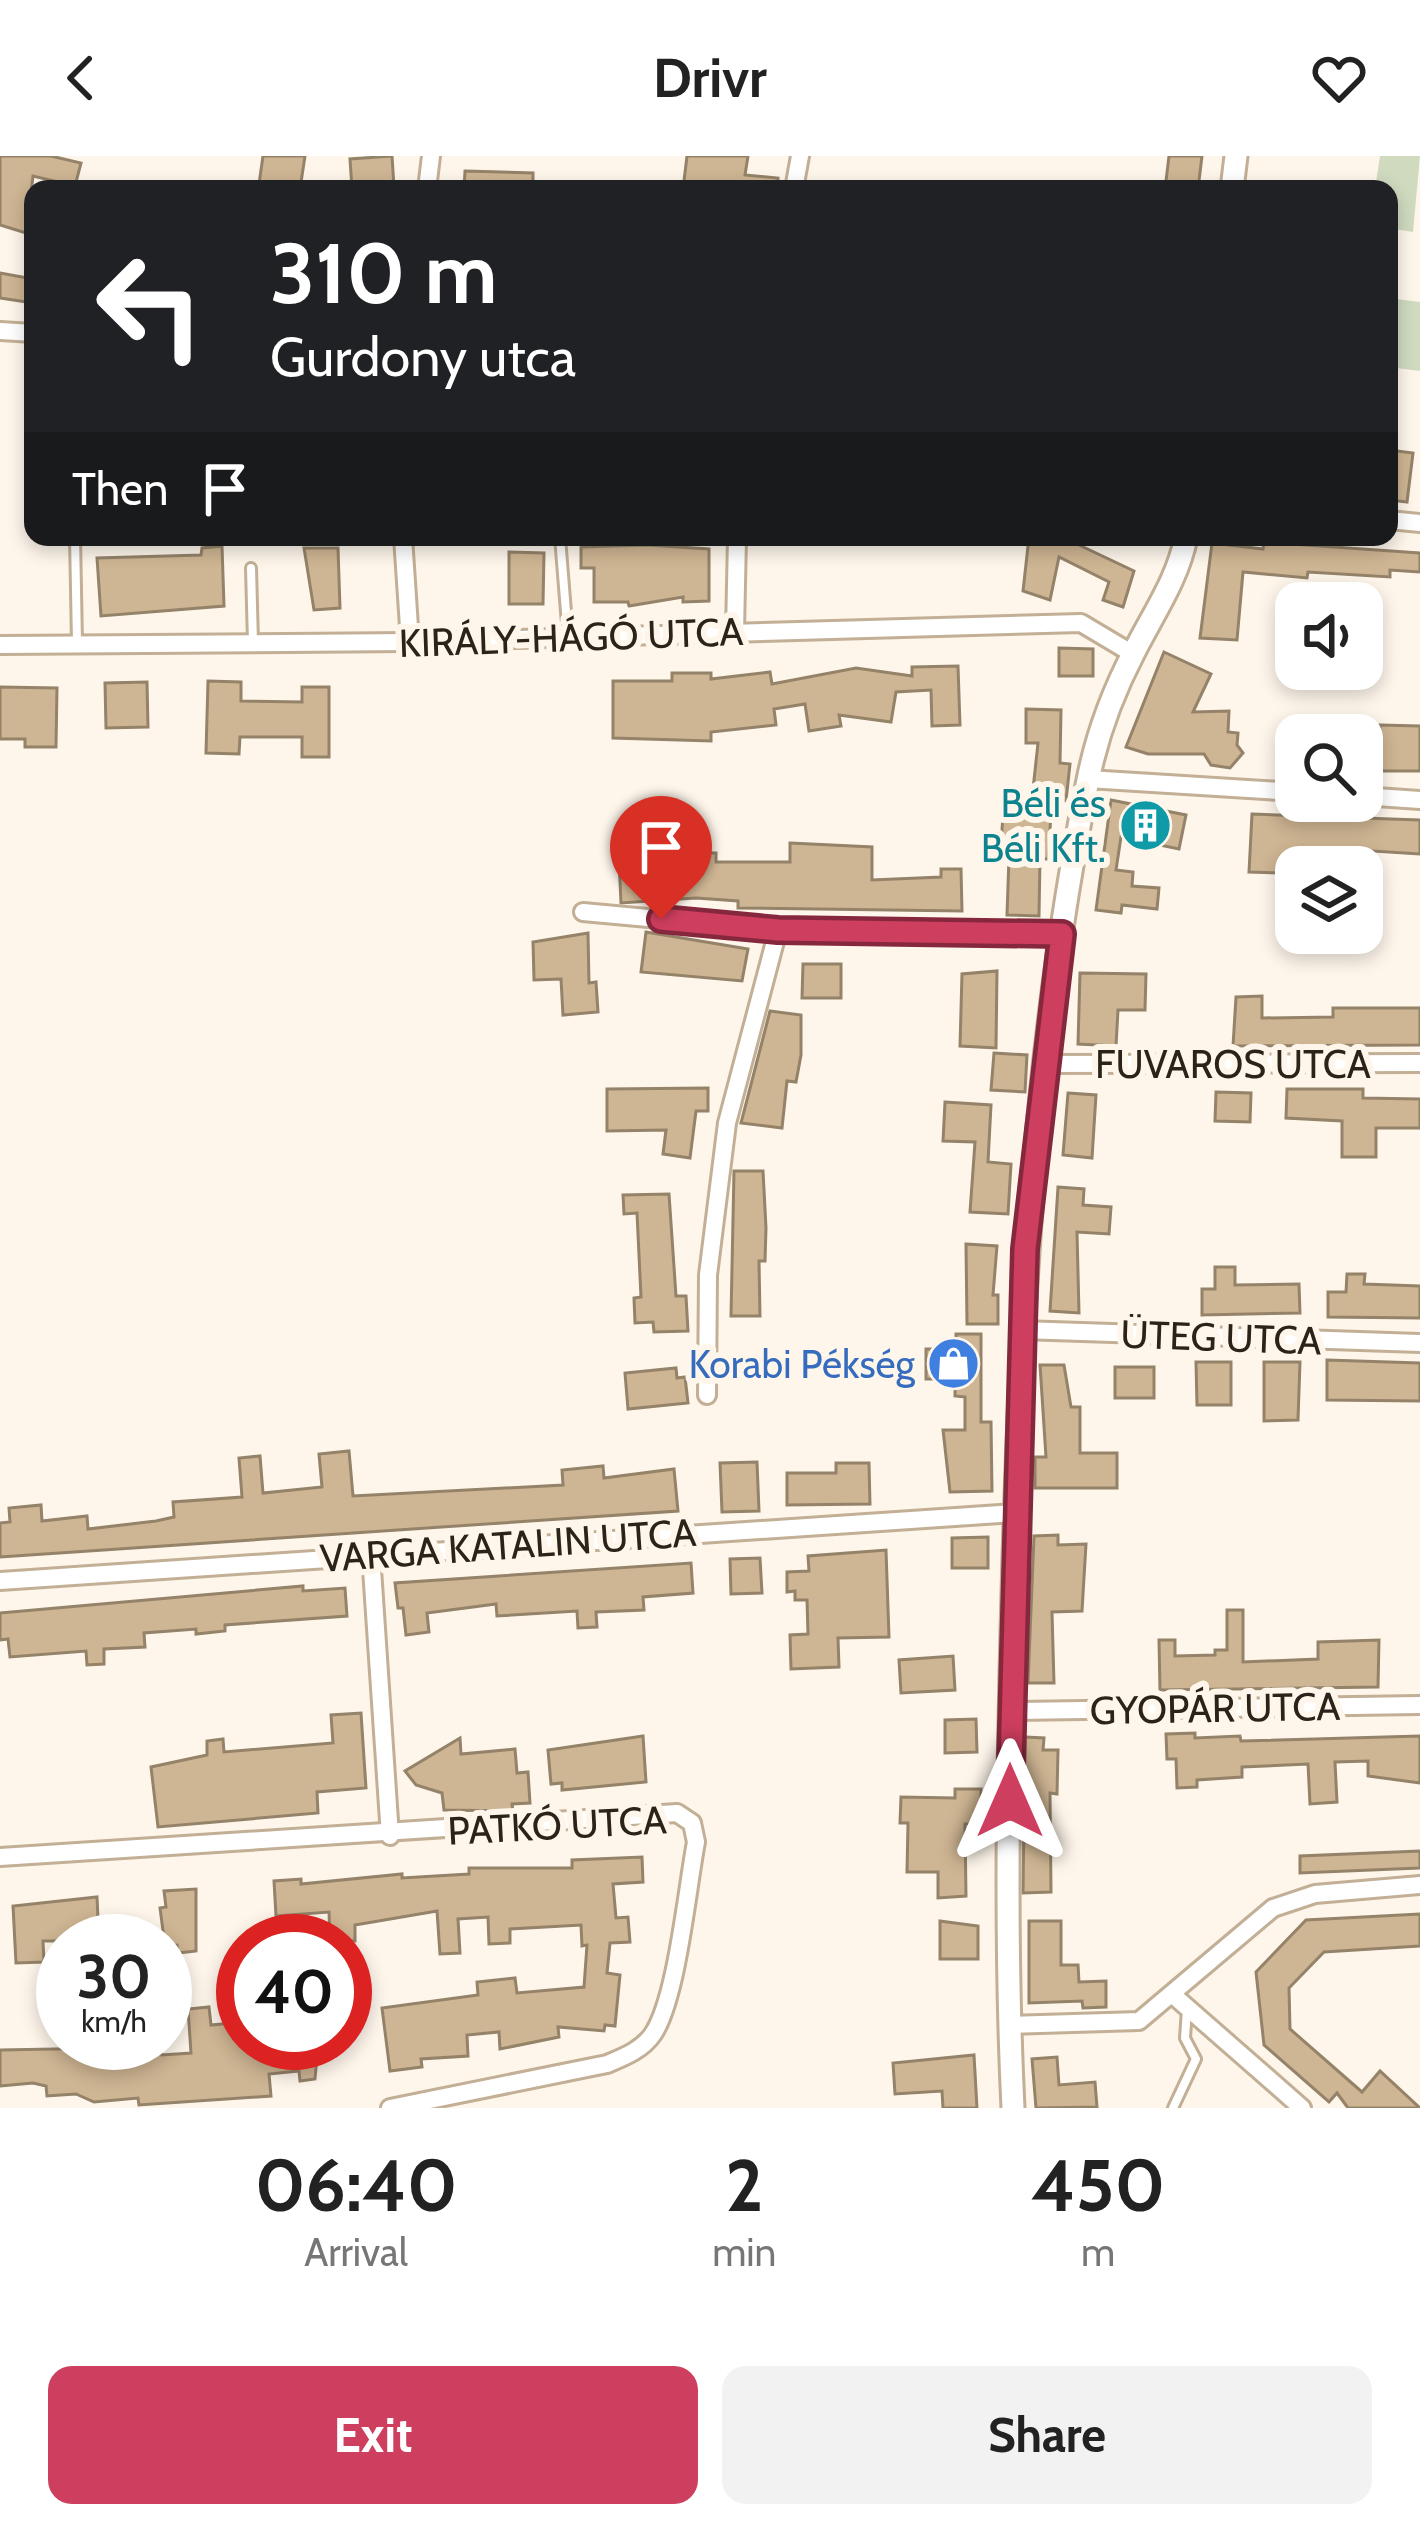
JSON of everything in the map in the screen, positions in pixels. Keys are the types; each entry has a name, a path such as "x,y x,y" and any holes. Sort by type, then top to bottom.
{"street":[{"path":"405,546 410,642"},
{"path":"735,632 737,546"},
{"path":"1013,2108 1010,1711 1021,1330 1046,1064 1088,779 1107,713 1168,589 1183,546"},
{"name":"KIRÁLY-HÁGÓ UTCA","path":"0,645 410,642 1081,623 1133,654"},
{"path":"1088,779 1275,791"},
{"path":"1383,797 1420,800"},
{"path":"583,912 778,930 1062,934"},
{"path":"707,1395 708,1274 727,1123 778,930"},
{"name":"FUVAROS UTCA","path":"1046,1064 1420,1063"},
{"name":"ÜTEG UTCA","path":"1021,1330 1420,1343"},
{"name":"VARGA KATALIN UTCA","path":"0,1581 1016,1513"},
{"path":"371,1554 390,1835"},
{"name":"GYOPÁR UTCA","path":"1010,1711 1420,1705"},
{"name":"PATKÓ UTCA","path":"0,1857 677,1813 692,1823 696,1842 664,2009 652,2035 632,2054 607,2064 390,2108"},
{"path":"1009,2025 1118,2026 1139,2021 1180,2001 1274,1908 1315,1894 1420,1885"},
{"path":"1180,2001 1302,2108"}],"lane":[{"path":"75,546 77,644"},
{"path":"561,546 568,638"},
{"path":"250,568 253,644"},
{"path":"1173,2108 1196,2059 1185,2038 1180,2001"}],"green space":[{"path":"1380,156 1420,156 1413,232 1398,230 1398,180 1376,180"},
{"path":"1398,299 1420,302 1420,371 1398,368"}],"building":[{"path":"0,156 51,156 81,163 77,180 33,176 24,180 24,232 0,225"},
{"path":"263,156 305,156 301,180 260,180"},
{"path":"392,156 394,180 351,180 350,159"},
{"path":"687,156 748,156 745,175 778,178 778,180 684,180"},
{"path":"1169,156 1202,156 1199,180 1166,180"},
{"path":"465,171 533,173 533,180 464,180"},
{"path":"0,273 24,277 24,302 0,298"},
{"path":"1398,451 1413,453 1407,502 1398,501"},
{"path":"222,546 224,606 101,616 97,558 201,555 202,548"},
{"path":"1028,546 1081,546 1134,571 1123,607 1103,600 1109,582 1059,557 1050,600 1023,591"},
{"path":"1212,546 1321,546 1420,553 1420,572 1390,570 1390,577 1308,572 1307,578 1243,572 1237,640 1200,638"},
{"path":"581,547 709,549 709,601 683,602 683,597 629,606 628,602 594,602 594,568 581,568"},
{"path":"304,548 338,548 340,608 314,610"},
{"path":"509,552 544,553 543,604 509,604"},
{"path":"1059,648 1093,649 1093,676 1059,676"},
{"path":"1164,652 1211,674 1193,712 1229,711 1228,732 1238,733 1237,745 1243,753 1230,768 1211,765 1204,754 1148,754 1126,747"},
{"path":"958,666 960,725 932,726 931,690 896,692 891,722 839,715 841,726 809,731 805,704 774,709 776,725 711,732 711,741 613,738 613,681 672,681 672,673 711,673 711,679 770,672 772,684 856,668 912,676 912,667"},
{"path":"208,681 241,682 241,701 302,702 302,687 329,687 329,757 302,757 302,737 240,737 239,754 206,753"},
{"path":"147,682 148,727 106,728 105,683"},
{"path":"0,687 57,688 56,747 25,747 25,739 0,739"},
{"path":"1026,709 1061,710 1060,763 1070,764 1066,801 1052,800 1048,859 1040,859 1039,916 1007,915 1009,857 1000,856 1003,816 1030,817 1038,743 1026,743"},
{"path":"1383,725 1420,726 1420,771 1383,771"},
{"path":"1111,800 1186,815 1179,849 1121,837 1116,870 1133,872 1132,886 1159,888 1157,909 1122,905 1121,913 1096,910"},
{"path":"1252,814 1275,815 1275,822 1420,820 1420,854 1383,852 1383,846 1275,846 1275,873 1249,872"},
{"path":"790,843 872,847 872,880 941,877 941,869 961,869 962,911 738,908 738,901 696,898 621,903 619,861 716,853 716,862 790,862"},
{"path":"646,932 748,949 742,981 641,972"},
{"path":"588,933 589,983 596,982 598,1012 563,1015 561,979 534,980 533,942"},
{"path":"803,964 841,964 841,998 802,998"},
{"path":"997,971 996,1048 960,1046 962,974"},
{"path":"1080,973 1146,974 1145,1010 1118,1010 1116,1046 1078,1044"},
{"path":"1262,996 1262,1018 1333,1017 1333,1008 1420,1008 1420,1045 1233,1046 1236,997"},
{"path":"770,1011 801,1015 801,1055 796,1082 787,1081 782,1128 741,1123"},
{"path":"994,1053 1027,1055 1025,1092 991,1090"},
{"path":"708,1088 708,1111 696,1111 690,1158 663,1154 666,1130 607,1131 607,1089"},
{"path":"1287,1089 1363,1089 1363,1098 1420,1099 1420,1128 1376,1128 1376,1157 1342,1157 1342,1121 1286,1118"},
{"path":"1216,1092 1251,1093 1250,1122 1215,1121"},
{"path":"1068,1093 1096,1095 1092,1158 1063,1155"},
{"path":"945,1102 991,1105 988,1162 1011,1164 1008,1214 970,1212 975,1142 943,1141"},
{"path":"734,1171 763,1171 766,1228 765,1261 759,1261 760,1316 731,1316"},
{"path":"1058,1187 1084,1189 1083,1205 1111,1207 1109,1234 1077,1232 1079,1313 1050,1311"},
{"path":"669,1194 676,1296 686,1296 688,1331 654,1332 653,1322 635,1323 634,1298 641,1297 637,1213 624,1214 623,1195"},
{"path":"966,1244 997,1246 993,1295 998,1295 998,1324 967,1324"},
{"path":"1215,1267 1235,1267 1235,1285 1299,1284 1300,1313 1202,1315 1202,1289 1215,1289"},
{"path":"1347,1274 1365,1274 1364,1284 1420,1286 1420,1318 1328,1317 1328,1292 1346,1292"},
{"path":"956,1334 981,1334 981,1422 991,1422 992,1491 950,1492 943,1430 965,1430 965,1397 955,1396 955,1379 926,1379 926,1349 956,1349"},
{"path":"1327,1360 1420,1363 1420,1401 1327,1400"},
{"path":"1196,1362 1231,1362 1231,1405 1197,1405"},
{"path":"1264,1362 1300,1362 1298,1420 1264,1421"},
{"path":"1040,1365 1064,1365 1071,1407 1080,1407 1080,1453 1117,1453 1117,1488 1035,1488 1035,1457 1046,1457"},
{"path":"1115,1367 1154,1367 1154,1398 1115,1398"},
{"path":"676,1368 677,1378 685,1377 688,1403 628,1409 625,1373"},
{"path":"349,1451 353,1496 563,1485 562,1470 603,1466 604,1478 674,1469 678,1511 0,1557 0,1523 10,1522 9,1508 41,1505 42,1521 87,1516 88,1529 156,1521 174,1517 173,1502 242,1497 239,1458 260,1456 263,1493 322,1487 319,1454"},
{"path":"757,1462 759,1511 722,1512 720,1463"},
{"path":"836,1463 869,1463 870,1504 787,1505 787,1473 836,1473"},
{"path":"1058,1535 1058,1545 1086,1544 1082,1611 1052,1612 1054,1683 1028,1683 1034,1536"},
{"path":"988,1537 988,1568 952,1568 952,1538"},
{"path":"886,1550 889,1637 838,1638 839,1667 791,1669 790,1635 808,1634 807,1600 795,1600 795,1591 787,1592 787,1572 809,1571 808,1556"},
{"path":"760,1558 762,1593 731,1594 730,1559"},
{"path":"691,1563 693,1593 643,1597 644,1610 596,1612 597,1627 578,1628 577,1611 497,1616 496,1604 427,1613 429,1632 406,1635 395,1583"},
{"path":"303,1586 303,1591 345,1588 347,1616 225,1625 225,1631 196,1634 196,1629 144,1633 145,1647 104,1649 104,1664 87,1665 86,1651 10,1657 8,1639 0,1640 0,1613"},
{"path":"1227,1610 1243,1610 1243,1662 1318,1659 1318,1642 1379,1640 1378,1687 1160,1690 1159,1640 1175,1640 1175,1656 1227,1650"},
{"path":"953,1656 955,1690 901,1693 899,1660"},
{"path":"361,1713 366,1788 317,1792 318,1813 158,1827 151,1767 207,1755 207,1741 223,1739 224,1752 333,1743 331,1715"},
{"path":"976,1719 977,1752 945,1753 945,1720"},
{"path":"1195,1733 1195,1738 1240,1736 1241,1741 1420,1736 1420,1783 1368,1776 1368,1761 1335,1762 1337,1802 1310,1804 1308,1764 1242,1767 1242,1777 1197,1780 1197,1787 1177,1788 1176,1759 1167,1759 1166,1734"},
{"path":"643,1736 646,1782 562,1790 562,1783 551,1784 548,1750"},
{"path":"1025,1737 1044,1738 1043,1750 1058,1750 1057,1794 1050,1793 1051,1892 1023,1893"},
{"path":"460,1738 461,1754 515,1749 517,1773 528,1772 530,1803 512,1804 513,1811 444,1810 442,1793 416,1785 405,1771"},
{"path":"955,1789 981,1789 981,1824 965,1824 966,1896 938,1898 938,1872 907,1872 908,1823 900,1823 901,1797 955,1798"},
{"path":"1420,1851 1420,1868 1300,1873 1300,1856"},
{"path":"642,1857 643,1882 613,1884 616,1918 628,1917 630,1942 610,1943 607,1973 620,1975 615,2026 605,2025 604,2031 558,2027 559,2037 500,2049 499,2032 467,2035 468,2056 421,2059 422,2067 390,2071 382,2008 478,1995 477,1982 515,1978 517,1993 584,1987 587,1945 582,1946 581,1925 510,1929 510,1943 489,1944 488,1917 458,1919 460,1953 440,1954 437,1911 372,1922 372,1914 276,1914 274,1881 301,1879 301,1884 402,1874 402,1878 469,1874 469,1868 572,1868 572,1860"},
{"path":"196,1889 196,1951 192,1951 192,1914 161,1914 160,1908 166,1907 164,1891"},
{"path":"97,1897 98,1914 36,1914 36,1962 16,1963 13,1906"},
{"path":"1420,1914 1420,1946 1324,1952 1289,1988 1290,2029 1362,2092 1380,2071 1420,2108 1348,2108 1337,2093 1329,2102 1264,2045 1256,1972 1306,1920"},
{"path":"940,1921 978,1926 978,1959 940,1959"},
{"path":"1029,1921 1061,1921 1061,1965 1078,1965 1079,1982 1106,1981 1106,2007 1083,2008 1082,2001 1029,2003"},
{"path":"209,2007 211,2025 216,2025 216,2070 316,2070 315,2079 300,2081 299,2071 269,2074 271,2096 139,2105 138,2098 94,2102 76,2094 47,2096 46,2086 33,2083 0,2086 0,2050 36,2049 36,2070 192,2070 192,2009"},
{"path":"974,2055 977,2108 943,2108 942,2091 895,2094 893,2063"},
{"path":"1057,2057 1059,2085 1095,2082 1097,2107 1036,2108 1032,2059"}],"place":[{"name":"Béli és Béli Kft.","path":"1145,825"},
{"name":"Korabi Pékség","path":"954,1364"}],"route":[{"path":"661,919 778,930 1062,934 1025,1249 1010,1801"}]}
